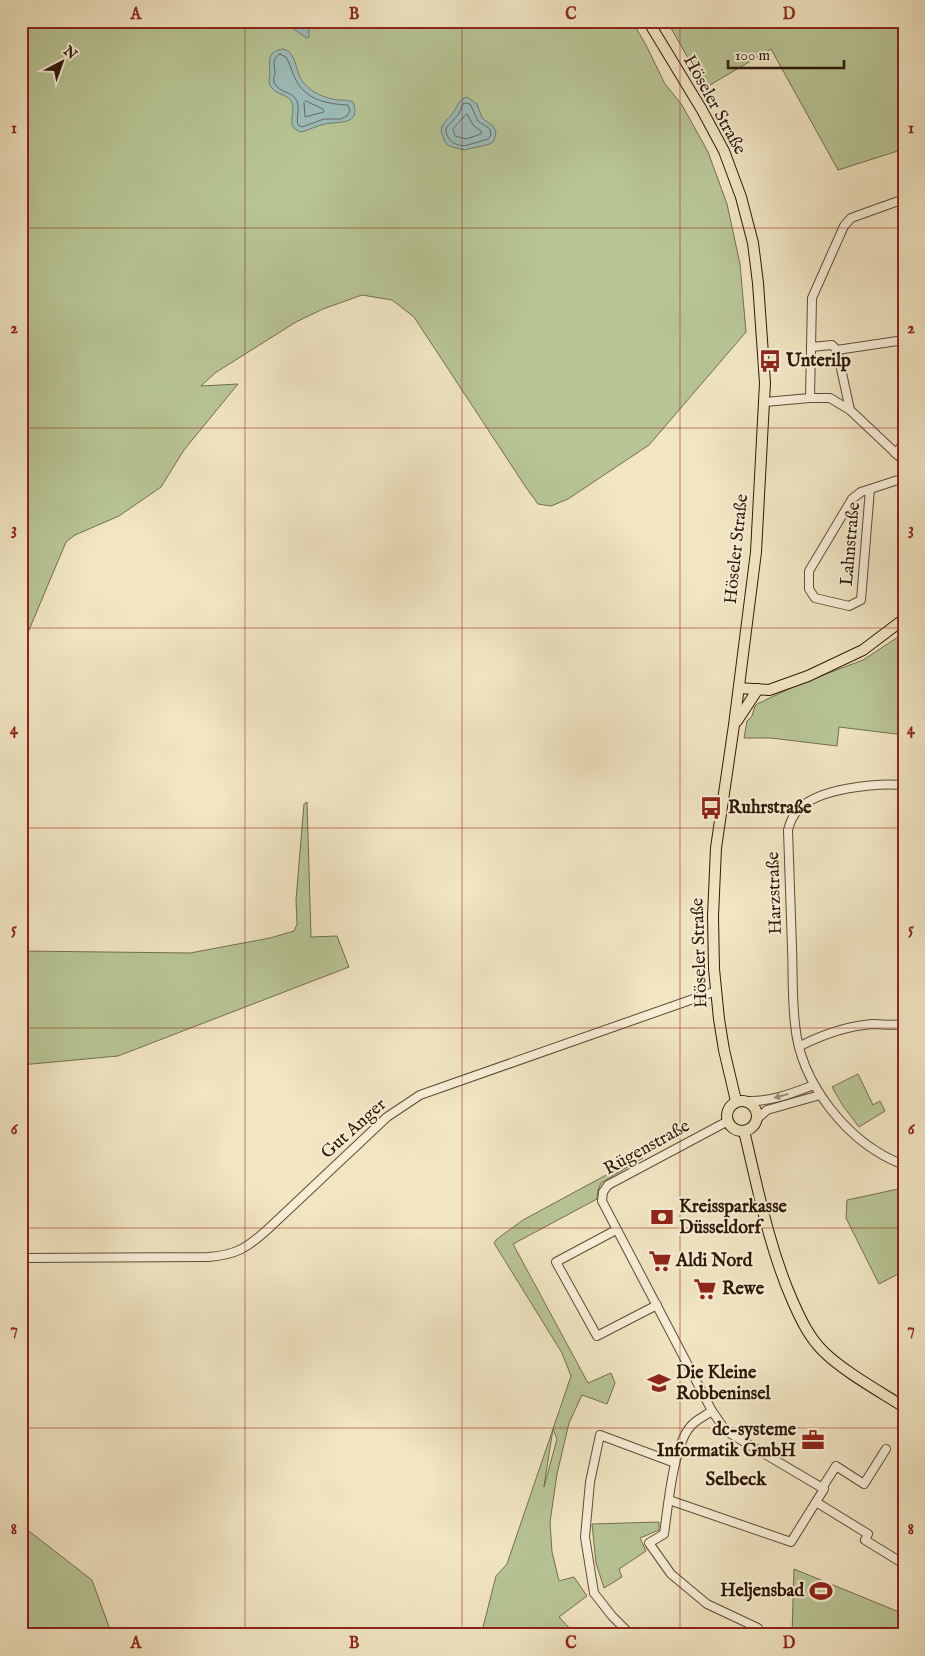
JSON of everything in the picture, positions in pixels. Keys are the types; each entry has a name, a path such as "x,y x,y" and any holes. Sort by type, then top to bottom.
{"main road":[{"name":"Höseler Straße","path":"648,21 702,110 724,151 741,197 753,243 758,283 765,402 756,552 716,848 713,916 716,991 724,1050 736,1101"},
{"path":"739,688 769,690 840,663 863,650 904,619"},
{"path":"734,725 758,689"},
{"path":"736,1101 747,1101 754,1106 758,1118 754,1126 744,1131 734,1129 728,1121 728,1109 736,1101"},
{"path":"744,1131 776,1259 804,1327 822,1350 836,1363 904,1407"}],"street":[{"path":"810,398 812,298 844,226 851,218 904,199"},
{"path":"837,350 904,340"},
{"path":"811,347 832,344 837,350 850,410"},
{"path":"765,402 830,398 850,410 904,461"},
{"path":"895,453 904,444"},
{"name":"Lahnstraße","path":"870,489 861,600 849,606 815,598 809,589 809,571 852,499 861,492 870,489 904,478"},
{"name":"Harzstraße","path":"904,785 866,785 818,797 800,808 791,820 788,830 795,1026 806,1067 817,1090 837,1117 866,1143 883,1155 904,1165"},
{"name":"Gut Anger","path":"21,1258 208,1257 233,1254 252,1244 388,1116 420,1095 716,991"},
{"path":"800,1046 853,1027 872,1024 904,1024"},
{"path":"747,1101 758,1101 817,1090"},
{"path":"758,1118 767,1110 817,1090"},
{"name":"Rügenstraße","path":"728,1121 608,1185 603,1192 602,1201 712,1411 726,1431 823,1488"},
{"path":"616,1230 556,1262 596,1336 657,1305"},
{"path":"712,1411 690,1427 682,1438 664,1534 649,1543 671,1574 708,1604 758,1628"},
{"path":"631,1635 612,1616 594,1593 585,1537 590,1482 600,1435 676,1464"},
{"path":"669,1500 791,1542 836,1466 864,1484 886,1449"},
{"path":"816,1502 868,1534 865,1540 904,1564"}],"green space":[{"path":"21,21 632,21 665,84 682,105 708,152 727,204 740,264 746,332 649,445 568,499 551,506 538,504 414,317 392,300 362,295 323,309 296,322 215,373 201,386 238,384 184,450 161,487 119,516 75,535 66,542 21,649"},
{"path":"667,21 904,21 904,149 838,170 771,49 705,88"},
{"path":"904,633 904,735 839,727 837,746 771,738 744,738 747,721 752,716 757,704 797,685 863,660"},
{"path":"307,802 311,937 337,936 349,967 118,1056 21,1065 21,951 190,953 270,938 294,931 297,924 296,900 304,804"},
{"path":"858,1074 873,1105 880,1101 885,1111 859,1127 843,1106 832,1087"},
{"path":"643,1158 601,1183 597,1199 513,1244 588,1383 611,1373 615,1383 607,1404 582,1395 569,1423 557,1474 550,1522 552,1552 559,1581 574,1577 587,1596 559,1617 576,1635 481,1635 496,1576 507,1564 571,1376 562,1353 494,1243 523,1220 632,1161","holes":["553,1429 557,1439 544,1487"]},
{"path":"904,1181 904,1271 879,1284 846,1218 847,1200 898,1189"},
{"path":"659,1522 659,1530 640,1538 646,1551 619,1569 622,1577 604,1588 596,1563 592,1524"},
{"path":"21,1525 92,1580 112,1635 21,1635"},
{"name":"Heljensbad","path":"794,1569 904,1614 904,1635 792,1635"}],"water":[{"path":"290,21 298,21 309,30 309,37 307,38 295,30"},
{"path":"283,49 291,54 300,78 310,89 328,98 353,102 355,110 352,119 322,125 301,132 293,126 293,106 291,101 274,90 269,83 270,57 274,52"},
{"path":"467,97 477,104 482,118 493,126 496,132 494,141 490,144 464,150 449,146 445,142 441,131 443,125 462,99"}],"place":[{"name":"Unterilp","path":"770,361"},
{"name":"Ruhrstraße","path":"711,808"},
{"name":"Kreissparkasse Düsseldorf","path":"662,1217"},
{"name":"Aldi Nord","path":"660,1261"},
{"name":"Rewe","path":"705,1289"},
{"name":"Die Kleine Robbeninsel","path":"659,1383"},
{"name":"dc-systeme Informatik GmbH","path":"813,1440"},
{"name":"Heljensbad","path":"821,1591"}],"district":[{"name":"Selbeck","path":"736,1480"}]}
